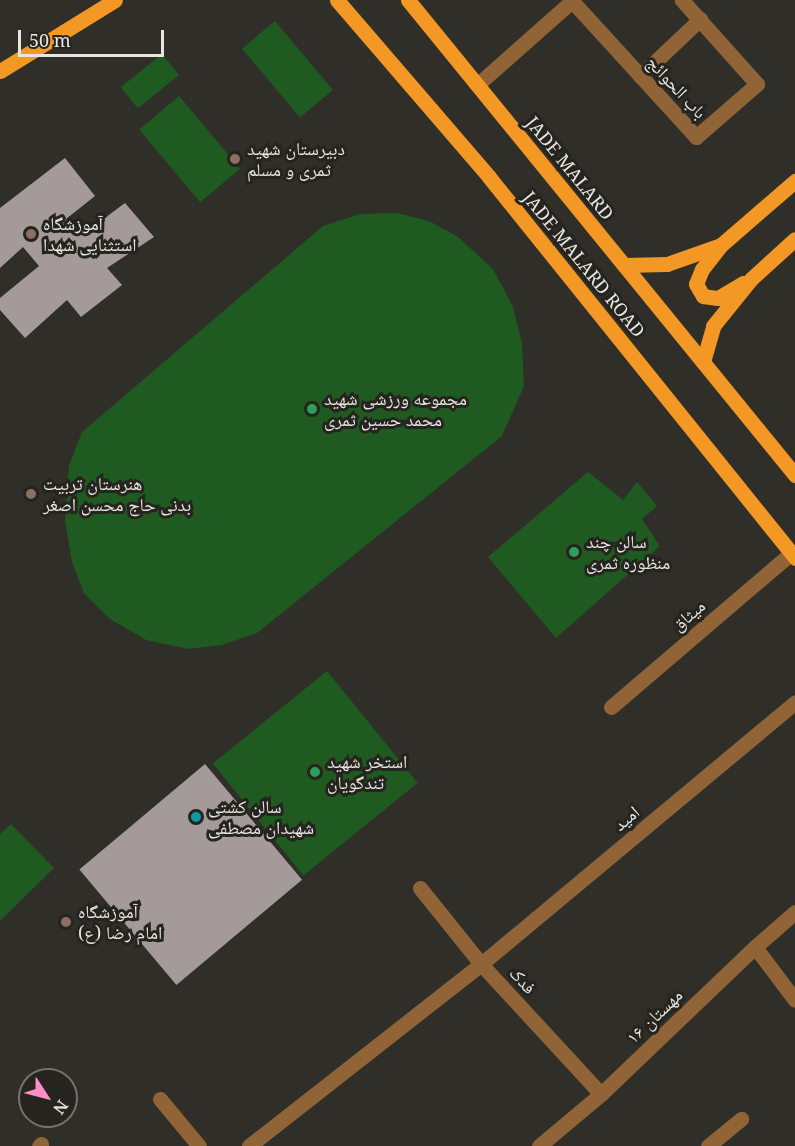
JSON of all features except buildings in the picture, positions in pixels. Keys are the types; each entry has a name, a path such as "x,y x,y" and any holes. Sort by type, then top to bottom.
{"main road":[{"path":"0,71 115,0"},
{"name":"JADE MALARD","path":"408,0 795,475"},
{"name":"JADE MALARD ROAD","path":"336,1 489,177 793,556"},
{"path":"751,279 718,297 703,296 696,284 702,269 722,245 795,181"},
{"path":"703,362 713,326 751,279 795,239"},
{"path":"624,265 668,264 722,245"}],"street":[{"name":"باب الحوائج","path":"573,1 696,136 757,84 681,0"},
{"path":"477,85 573,1"},
{"path":"640,76 700,19"},
{"name":"میثاق","path":"611,707 793,556"},
{"name":"امید","path":"249,1146 482,964 795,702"},
{"name":"فدک","path":"420,888 482,964 601,1094"},
{"name":"مهستان ۱۶","path":"538,1146 601,1094 755,947 795,912"},
{"path":"755,947 795,1000"},
{"path":"160,1099 199,1146"},
{"path":"708,1146 741,1119"}],"green space":[{"path":"275,21 333,90 300,118 242,49"},
{"path":"162,54 179,75 138,108 121,87"},
{"path":"179,96 240,169 200,202 139,129"},
{"name":"مجموعه ورزشی شهید محمد حسین ثمری","path":"397,213 429,221 458,237 493,269 513,307 522,344 524,386 502,436 257,633 222,645 188,649 146,640 110,619 84,593 72,562 65,521 69,466 82,432 323,226 360,214"},
{"name":"سالن چند منظوره ثمری","path":"588,472 623,500 637,482 657,506 642,519 660,546 556,638 488,557"},
{"name":"استخر شهید تندگویان","path":"327,671 418,783 303,875 213,764"},
{"path":"11,824 54,868 0,921 0,834"}],"place":[{"name":"دبیرستان شهید ثمری و مسلم","path":"235,159"},
{"name":"آموزشگاه استثنایی شهدا","path":"31,234"},
{"name":"مجموعه ورزشی شهید محمد حسین ثمری","path":"312,409"},
{"name":"هنرستان تربیت بدنی حاج محسن اصغر","path":"31,494"},
{"name":"سالن چند منظوره ثمری","path":"574,552"},
{"name":"استخر شهید تندگویان","path":"315,772"},
{"name":"سالن کشتی شهیدان مصطفی","path":"196,817"},
{"name":"آموزشگاه امام رضا (ع)","path":"66,922"}]}
